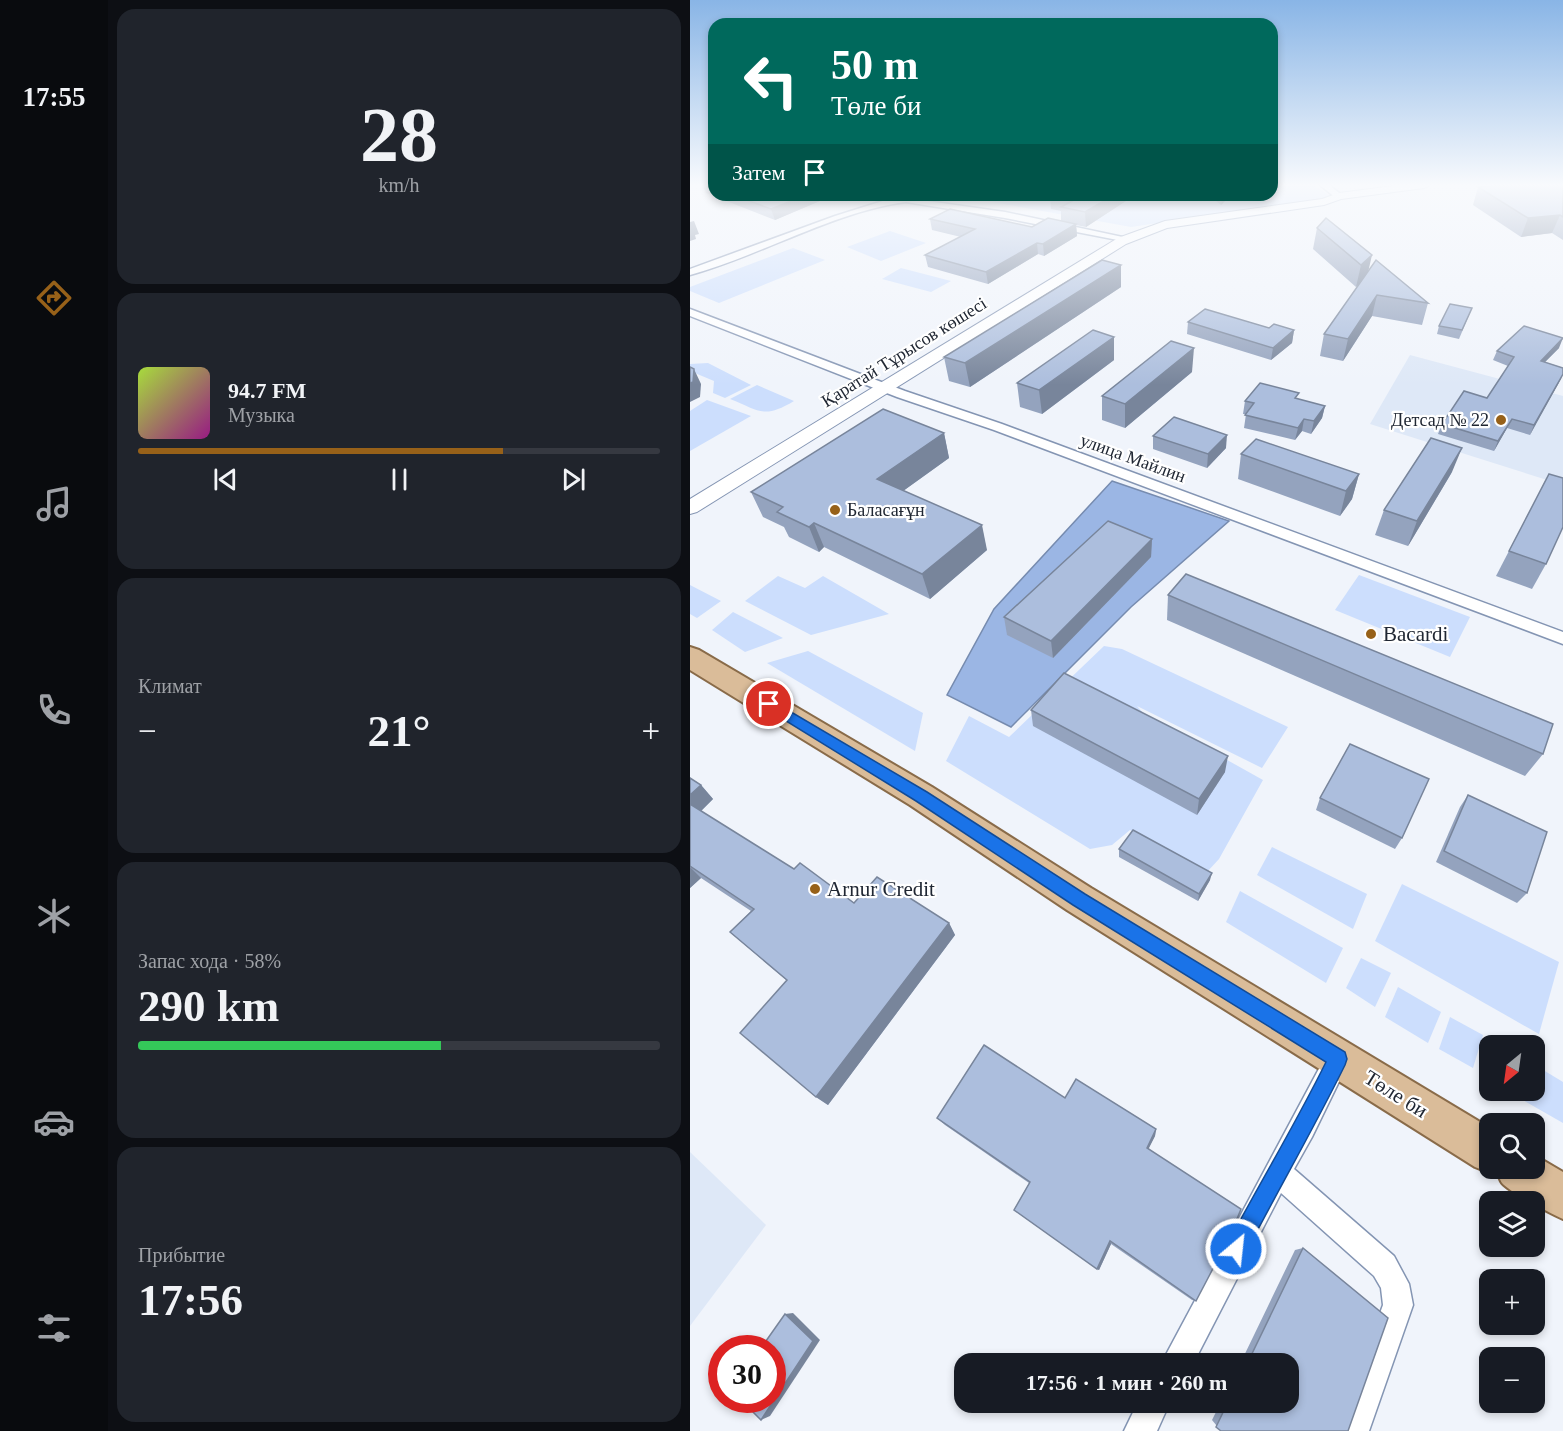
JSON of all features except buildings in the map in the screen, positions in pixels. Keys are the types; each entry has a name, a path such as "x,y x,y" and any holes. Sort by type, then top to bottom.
{"main road":[{"name":"Қаратай Тұрысов көшесі","path":"690,508 883,387 1107,252"},
{"name":"Төле би","path":"690,657 921,796 1079,899 1479,1145"},
{"path":"1534,1179 1563,1197"}],"street":[{"path":"690,272 745,252"},
{"name":"улица Майлин","path":"690,312 883,387 998,427 1563,638"},
{"path":"1182,1353 1277,1172 1304,1128 1338,1059"},
{"path":"1277,1172 1384,1266 1395,1284 1398,1305 1353,1431"},
{"path":"1140,1431 1149,1413"}],"shaded area":[{"path":"783,252 803,252 825,260 719,303 690,291 690,287"},
{"path":"859,252 904,252 881,261"},
{"path":"901,268 951,281 931,292 882,279"},
{"path":"1410,355 1563,396 1563,485 1370,424"},
{"path":"708,363 751,385 725,398 713,393 714,381 690,371 690,364"},
{"path":"757,385 794,401 776,410 762,411 730,399"},
{"path":"707,400 751,416 690,451 690,411"},
{"path":"1112,481 1229,521 1131,607 1011,727 947,695 994,609"},
{"path":"1359,575 1470,617 1450,657 1335,610"},
{"path":"778,576 805,588 823,576 889,614 811,635 745,601"},
{"path":"690,585 721,601 697,618 690,614"},
{"path":"733,612 783,638 745,652 712,630"},
{"path":"1104,646 1122,649 1288,727 1262,768 1137,706 1143,713 1263,780 1219,859 1207,872 1130,830 1112,845 1090,849 946,761 969,716 1009,737"},
{"path":"808,651 923,713 915,751 767,663"},
{"path":"1272,847 1367,894 1353,929 1257,875"},
{"path":"1402,884 1559,962 1539,1034 1375,941"},
{"path":"1240,891 1343,948 1326,983 1226,922"},
{"path":"1361,958 1391,973 1375,1007 1346,988"},
{"path":"1398,987 1441,1012 1428,1043 1385,1017"},
{"path":"1450,1017 1483,1035 1479,1035 1479,1048 1473,1068 1439,1049"},
{"path":"1545,1071 1563,1082 1563,1123 1524,1101 1545,1101"},
{"path":"690,1152 766,1225 690,1326"}],"place":[{"name":"Детсад № 22","path":"1501,420"},
{"name":"Баласағұн","path":"835,510"},
{"name":"Bacardi","path":"1371,634"},
{"name":"Arnur Credit","path":"815,889"}],"route":[{"path":"769,704 921,796 1079,899 1338,1059 1304,1128 1277,1172 1236,1249"}]}
